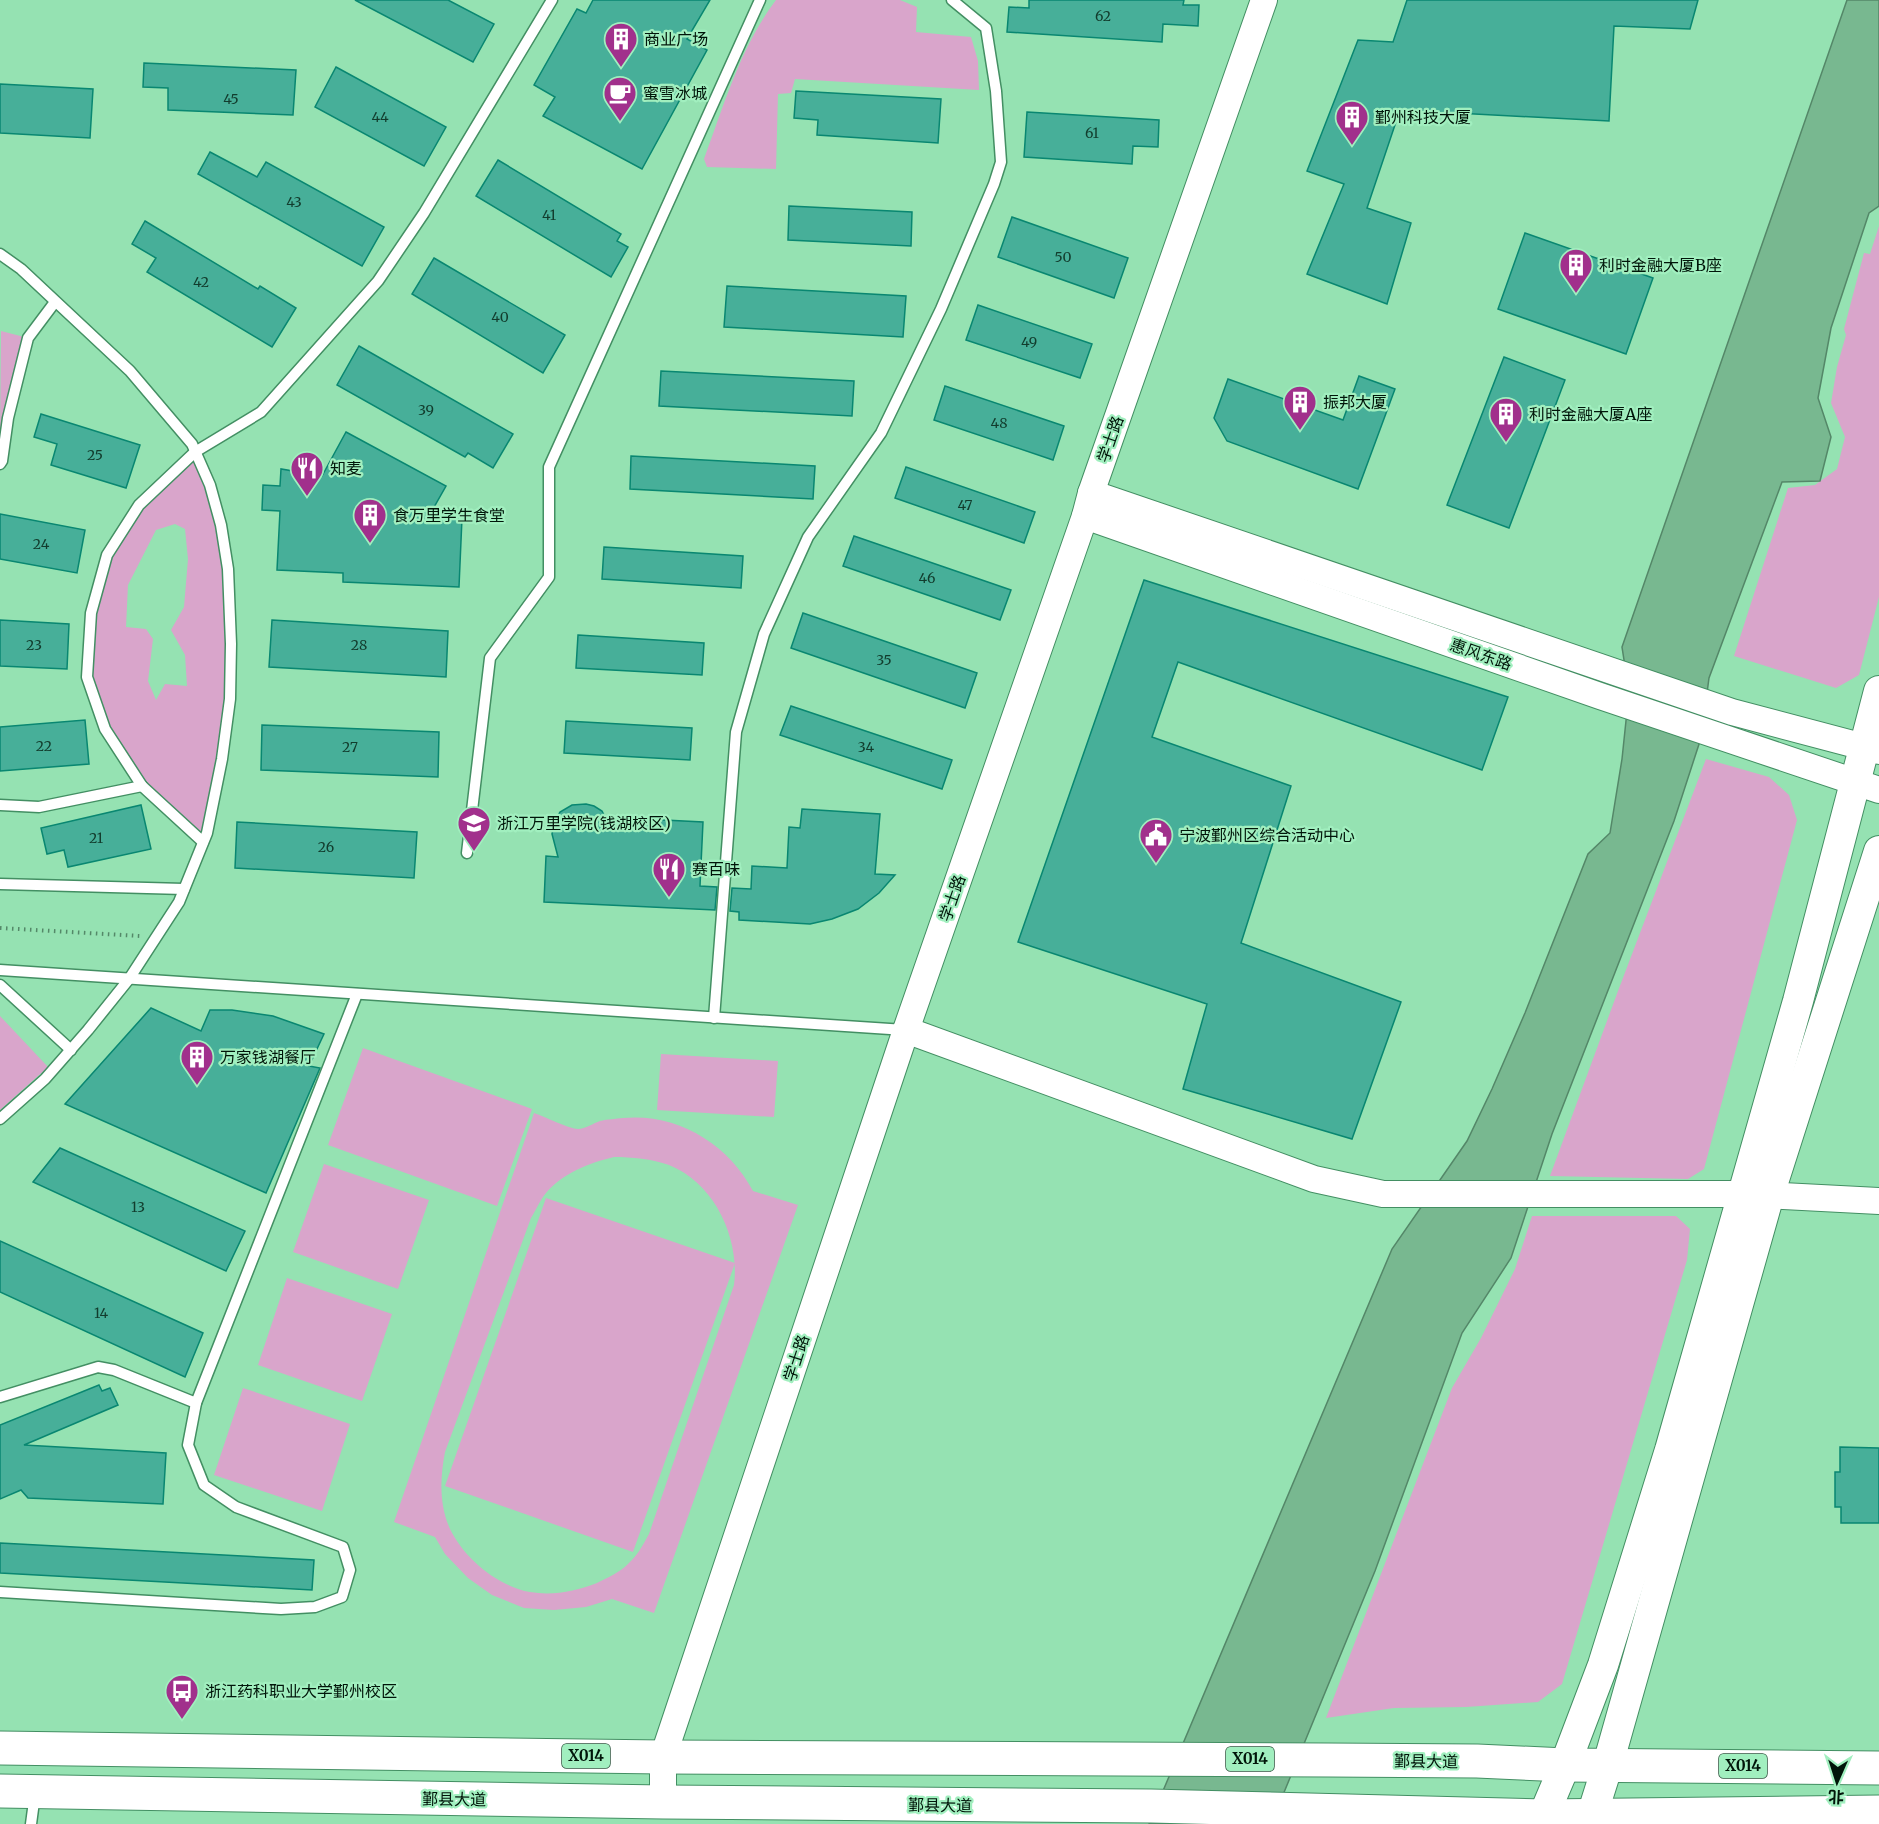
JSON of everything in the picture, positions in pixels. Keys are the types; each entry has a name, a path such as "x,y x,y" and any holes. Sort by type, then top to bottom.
{"main road":[{"path":"1590,1819 1608,1764 1756,1195 1798,1001 1867,786 1879,691"},
{"path":"1542,1820 1603,1665 1670,1450 1756,1195 1879,851"},
{"name":"鄞县大道","path":"0,1748 663,1756 1477,1761 1565,1765 1879,1768"},
{"name":"鄞县大道","path":"0,1791 663,1802 1151,1806 1542,1820 1868,1816"}],"street":[{"name":"学士路","path":"663,1802 663,1756 906,1030 1264,0"},
{"name":"惠风东路","path":"1088,504 1611,670 1732,712 1872,749"},
{"name":"惠风东路","path":"1088,504 1600,696 1867,786"},
{"path":"906,1030 1314,1179 1383,1194 1756,1195 1879,1202"}],"lane":[{"path":"203,842 142,786 105,729 87,677 91,613 107,555 139,505 195,452 261,412 378,281 424,213 552,0"},
{"path":"466,853 490,658 549,577 549,467 760,0"},
{"path":"714,1018 736,732 764,634 808,537 881,433 941,309 994,184 1001,162 996,91 986,28 952,0"},
{"path":"0,254 21,269 130,371 192,444 210,485 221,525 228,568 231,644 230,699 222,759 207,833 179,902 129,979 71,1050 45,1078 0,1119"},
{"path":"0,464 8,418 28,338 56,302"},
{"path":"0,805 39,807 142,786"},
{"path":"0,884 184,889"},
{"path":"0,970 906,1030"},
{"path":"0,985 71,1050"},
{"path":"0,1592 281,1609 315,1606 342,1597 350,1570 343,1547 236,1507 204,1485 188,1445 196,1403 357,994"},
{"path":"0,1397 98,1367 114,1370 196,1403"},
{"path":"32,1824 35,1791"}],"path":[{"path":"0,928 156,937"}],"shaded area":[{"path":"776,0 900,0 917,7 916,32 971,37 978,61 979,90 795,79 791,93 778,94 776,169 707,167 704,159 734,76 753,37"},
{"path":"1847,0 1879,0 1879,206 1869,213 1831,328 1818,398 1831,437 1820,481 1782,482 1709,678 1701,738 1674,821 1552,1134 1511,1258 1462,1333 1375,1571 1271,1824 1149,1824 1392,1249 1467,1141 1525,1013 1588,854 1610,833 1622,759 1629,692 1622,647"},
{"path":"1879,226 1879,597 1859,675 1836,688 1734,656 1788,488 1815,485 1837,469 1845,437 1831,403 1837,367 1846,335 1844,329 1864,253 1870,254"},
{"path":"1,331 28,338 6,435 0,434"},
{"path":"195,460 219,526 225,574 227,665 221,751 201,834 140,778 107,727 89,676 94,616 109,560 141,509","holes":["175,524 185,529 188,559 184,607 171,630 185,655 187,686 165,684 156,700 148,681 153,639 146,629 126,627 128,585 156,530"]},
{"path":"1706,759 1769,777 1789,795 1797,820 1704,1169 1688,1179 1550,1176 1618,991"},
{"path":"0,1016 48,1067 0,1110"},
{"path":"363,1048 532,1109 497,1206 328,1145"},
{"path":"661,1054 778,1061 774,1117 657,1110"},
{"path":"534,1113 578,1129 600,1121 623,1118 663,1121 682,1127 699,1135 730,1159 753,1191 798,1205 654,1613 612,1599 586,1607 554,1610 524,1608 492,1595 468,1578 445,1554 435,1537 394,1522","holes":["614,1157 649,1160 669,1165 685,1173 699,1185 721,1214 728,1232 733,1249 734,1285 649,1534 640,1550 625,1567 597,1583 564,1592 530,1592 518,1589 494,1577 473,1560 456,1540 446,1520 442,1501 441,1481 445,1452 531,1218 540,1202 546,1193 568,1174 595,1162"]},
{"path":"324,1164 429,1200 398,1289 293,1252"},
{"path":"546,1198 735,1263 633,1552 445,1486"},
{"path":"1532,1216 1676,1216 1690,1229 1687,1260 1562,1684 1538,1702 1466,1707 1394,1708 1326,1718 1452,1388 1481,1338 1515,1269"},
{"path":"287,1278 392,1314 362,1401 258,1365"},
{"path":"243,1388 350,1424 322,1511 214,1475"}],"building":[{"path":"355,0 448,0 494,24 473,62"},
{"name":"商业广场","path":"593,0 710,0 687,39 707,50 642,169 543,116 555,97 534,85 577,9 586,13"},
{"path":"1029,0 1184,0 1183,5 1199,5 1198,26 1163,24 1162,42 1007,32 1009,7 1029,8"},
{"name":"鄞州科技大厦","path":"1407,0 1698,0 1690,29 1614,26 1609,121 1400,110 1367,208 1411,223 1387,304 1307,274 1344,184 1307,171 1358,40 1393,42"},
{"path":"144,63 296,70 293,115 168,110 168,88 143,87"},
{"path":"336,67 446,127 424,166 315,107"},
{"path":"0,84 93,89 90,138 0,133"},
{"path":"796,91 941,99 938,143 817,135 818,120 794,118"},
{"path":"1027,112 1159,120 1158,147 1133,146 1132,164 1024,157"},
{"path":"210,152 257,177 266,162 384,227 362,266 198,174"},
{"path":"498,160 621,234 617,241 628,247 611,277 476,196"},
{"path":"789,206 912,212 911,246 788,240"},
{"path":"1012,217 1128,258 1114,298 998,257"},
{"path":"145,221 258,289 260,286 296,308 272,347 147,272 156,258 132,244"},
{"name":"利时金融大厦B座","path":"1525,233 1653,278 1626,354 1498,309"},
{"path":"434,258 565,335 543,373 412,294"},
{"path":"727,286 906,296 903,337 724,327"},
{"path":"978,305 1092,344 1080,378 966,340"},
{"path":"359,346 513,434 493,468 468,453 465,457 337,385"},
{"name":"利时金融大厦A座","path":"1504,357 1565,380 1509,528 1447,505"},
{"path":"661,371 854,381 852,416 659,406"},
{"name":"振邦大厦","path":"1359,376 1395,389 1358,489 1227,441 1214,418 1228,379 1343,420"},
{"path":"945,386 1064,426 1053,460 934,420"},
{"path":"41,414 140,445 126,488 51,465 57,444 34,437"},
{"name":"食万里学生食堂","path":"346,432 446,486 429,516 462,518 459,587 343,582 343,573 277,570 280,511 262,510 263,485 280,486 281,469 322,476"},
{"path":"631,456 815,466 813,499 630,489"},
{"path":"906,467 1035,512 1024,543 895,498"},
{"path":"0,514 85,530 77,573 0,559"},
{"path":"854,536 1011,590 1000,620 843,566"},
{"path":"604,547 743,556 741,588 602,579"},
{"name":"宁波鄞州区综合活动中心","path":"1144,580 1508,697 1482,770 1178,662 1152,737 1291,786 1241,943 1401,1002 1352,1139 1183,1089 1207,1004 1018,942"},
{"path":"803,613 977,673 965,708 791,648"},
{"path":"0,620 69,624 67,669 0,666"},
{"path":"272,620 448,631 446,677 269,667"},
{"path":"578,635 704,643 702,675 576,668"},
{"path":"791,706 952,760 942,789 780,735"},
{"path":"85,720 89,764 0,771 0,727"},
{"path":"566,721 692,728 690,760 564,753"},
{"path":"262,725 439,732 438,777 261,770"},
{"path":"586,804 602,811 605,817 703,822 700,886 717,887 715,910 544,902 546,856 558,857 552,834 554,823 560,812 572,805"},
{"path":"141,805 151,849 68,867 64,850 47,854 41,828"},
{"path":"802,809 880,814 875,874 895,875 879,893 858,909 832,919 810,924 739,920 739,912 730,911 732,888 751,889 752,866 787,868 789,827 800,828"},
{"path":"237,822 417,832 414,878 235,868"},
{"name":"万家钱湖餐厅","path":"151,1008 201,1031 210,1010 232,1010 273,1016 324,1034 309,1066 320,1068 266,1193 65,1104"},
{"path":"60,1148 245,1231 226,1271 33,1182"},
{"path":"0,1241 203,1333 185,1377 0,1292"},
{"path":"99,1385 102,1391 110,1388 118,1405 24,1445 166,1453 163,1504 28,1498 21,1490 0,1499 0,1425"},
{"path":"1840,1447 1879,1448 1879,1523 1841,1523 1841,1507 1835,1507 1835,1472 1840,1472"},
{"path":"0,1543 314,1560 312,1590 0,1573"}],"place":[{"name":"商业广场","path":"621,68"},
{"name":"蜜雪冰城","path":"620,122"},
{"name":"鄞州科技大厦","path":"1352,146"},
{"name":"利时金融大厦B座","path":"1576,294"},
{"name":"振邦大厦","path":"1300,431"},
{"name":"利时金融大厦A座","path":"1506,443"},
{"name":"知麦","path":"307,497"},
{"name":"食万里学生食堂","path":"370,544"},
{"name":"浙江万里学院(钱湖校区)","path":"474,852"},
{"name":"宁波鄞州区综合活动中心","path":"1156,864"},
{"name":"赛百味","path":"669,898"},
{"name":"万家钱湖餐厅","path":"197,1086"},
{"name":"浙江药科职业大学鄞州校区","path":"182,1720"}]}
